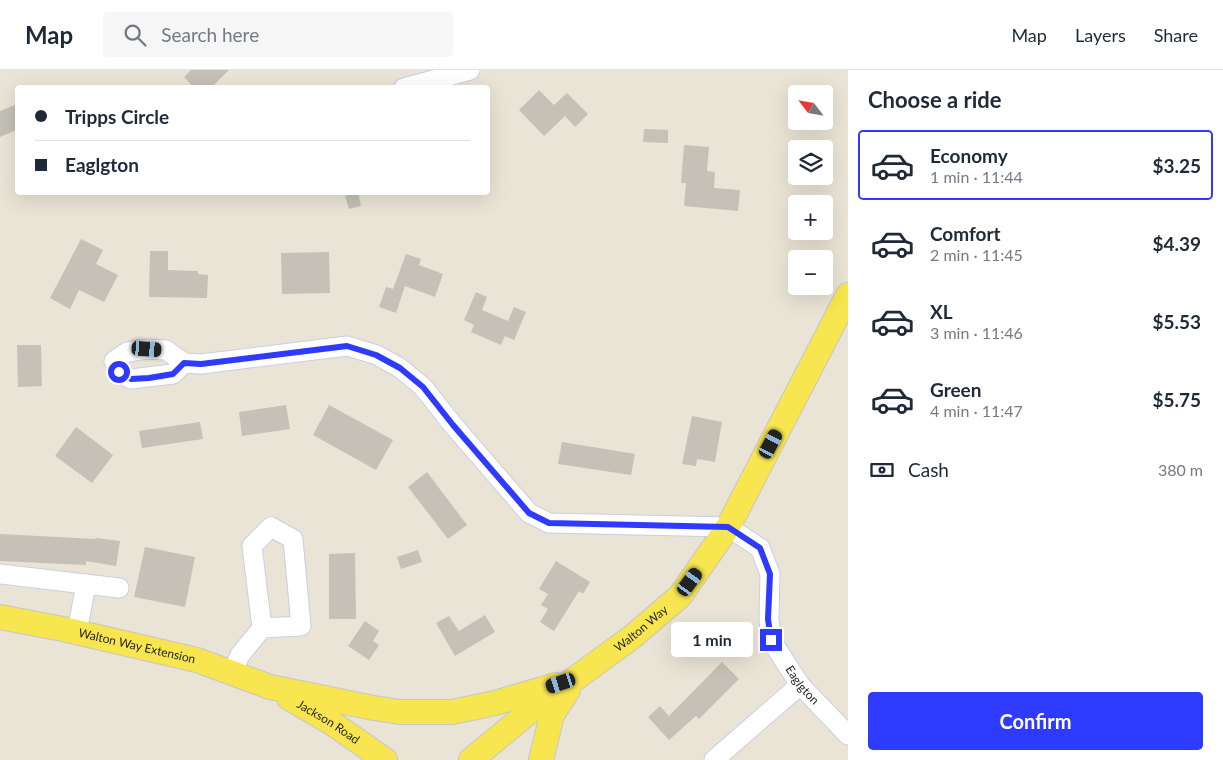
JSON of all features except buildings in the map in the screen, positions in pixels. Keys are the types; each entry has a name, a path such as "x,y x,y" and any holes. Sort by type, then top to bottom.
{"main road":[{"name":"Walton Way","path":"471,760 524,716 632,637 680,596 728,527 848,295"},
{"name":"Walton Way Extension","path":"0,617 77,632 197,660 270,687"},
{"path":"270,687 400,712 452,712 495,703 576,678"},
{"path":"542,760 552,716 576,678"},
{"name":"Jackson Road","path":"270,687 332,722 385,760"}],"street":[{"path":"415,85 470,70"},
{"path":"184,363 201,364 347,346 376,355 400,368 423,387 453,425 529,513 549,523 728,527"},
{"path":"232,673 240,654 262,628 301,626 294,539 270,527 252,546 262,628"},
{"name":"Eaglgton","path":"728,527 760,548 770,574 768,619 771,640 800,685 848,735"},
{"path":"0,574 119,588"},
{"path":"77,632 86,584"},
{"path":"714,760 800,685"}],"route":[{"path":"119,372 131,379 149,378 173,374 184,363 201,364 347,346 376,355 400,368 423,387 453,425 529,513 549,523 728,527 760,548 770,574 768,619 771,640"}]}
